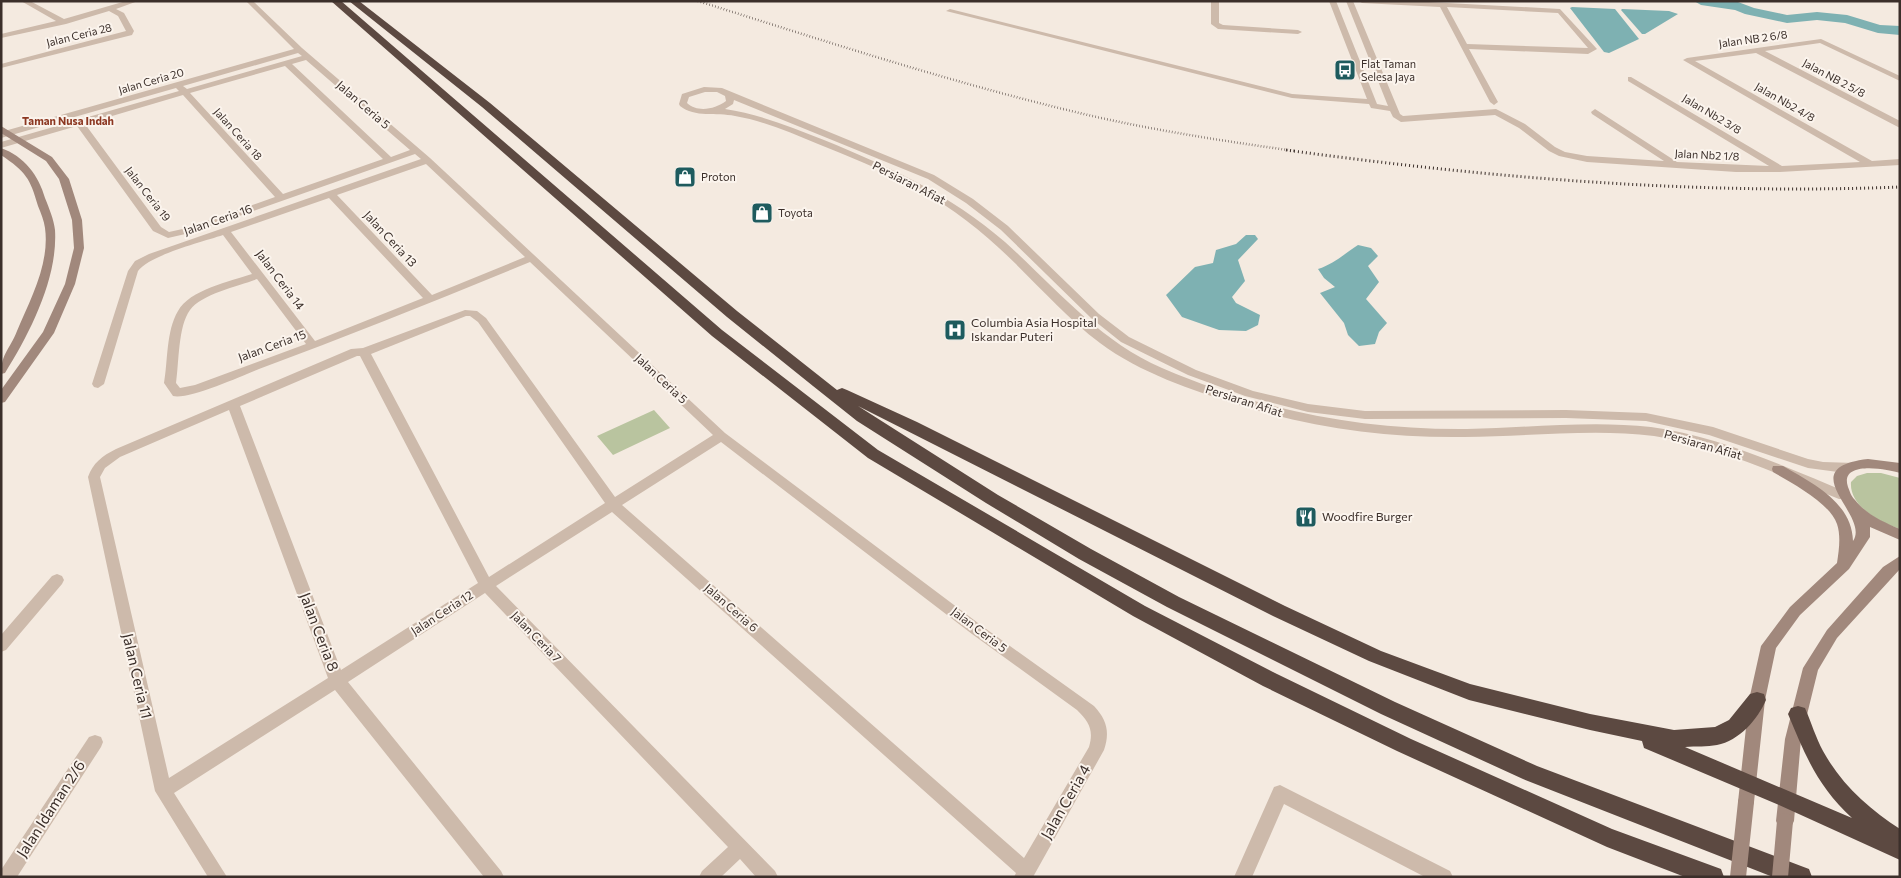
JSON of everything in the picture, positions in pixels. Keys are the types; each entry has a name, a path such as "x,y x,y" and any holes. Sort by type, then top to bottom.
{"highway":[{"path":"335,1 396,52 623,253 717,332 873,454 1139,611 1270,680 1404,745 1606,837 1713,877"},
{"path":"353,1 486,105 724,308 818,383 870,422 992,499 1085,554 1199,615 1388,708 1530,773 1801,877"},
{"path":"818,383 912,426 1138,541 1374,656 1469,692 1590,722 1674,739 1718,736 1736,726 1757,700"},
{"path":"1798,714 1816,758 1837,789 1878,828 1900,841"},
{"path":"1590,722 1665,747 1747,792 1786,798 1900,850"}],"main road":[{"path":"1,398 48,332 70,284 79,248 77,220 64,179 49,159 4,132"},
{"path":"1,151 25,167 37,186 50,228 50,256 40,289 20,338 1,370"},
{"path":"1900,468 1878,463 1862,463 1850,466 1841,473 1839,484 1844,496 1855,509 1869,520 1900,535"},
{"path":"1778,469 1815,492 1842,518 1846,533 1844,565"},
{"path":"1738,877 1757,700 1769,646 1795,611 1844,565 1864,537 1863,526 1855,509"},
{"path":"1780,877 1786,798 1798,714 1810,668 1832,634 1888,570 1900,561"}],"street":[{"path":"24,1 63,22"},
{"path":"1,36 63,22 135,1"},
{"name":"Jalan Ceria 5","path":"249,1 300,50 427,160 721,436 976,630 1083,705 1099,725"},
{"path":"1215,1 1215,24 1220,27 1298,32"},
{"path":"1332,1 1372,102"},
{"path":"1350,1 1393,109"},
{"path":"1362,1 1560,11 1593,49 1588,52 1464,46"},
{"path":"1442,5 1494,102"},
{"name":"Jalan Ceria 28","path":"1,66 129,33 121,15 111,9"},
{"name":"Jalan Nb2 1/8","path":"950,11 1292,96 1372,102 1378,107 1393,109 1396,115 1401,118 1496,112 1522,126 1552,149 1576,158 1736,169 1780,169 1900,162"},
{"name":"Jalan NB 2 6/8","path":"1688,60 1822,41 1900,79"},
{"name":"Jalan Ceria 20","path":"1,145 79,122 300,50"},
{"name":"Jalan NB 2 5/8","path":"1757,50 1900,125"},
{"name":"Jalan Ceria 20","path":"4,132 308,57"},
{"name":"Jalan Nb2 4/8","path":"1688,60 1871,164"},
{"path":"286,63 389,160"},
{"name":"Jalan Nb2 3/8","path":"1631,79 1780,169"},
{"name":"Jalan Ceria 18","path":"182,88 281,198"},
{"name":"Persiaran Afiat","path":"1844,496 1778,469 1685,438 1646,431 1589,429 1443,433 1375,430 1328,424 1262,409 1211,391 1129,356 1105,340 1010,252 959,210 936,194 891,170 752,116 713,110 690,109 685,107 683,100 690,93 704,89 719,90 931,177 987,213 1112,330 1138,348 1195,374 1256,396 1307,407 1362,415 1600,415 1646,417 1724,435 1808,462 1838,469 1850,466"},
{"path":"713,110 730,102 729,94"},
{"path":"1595,112 1674,164"},
{"name":"Jalan Ceria 19","path":"79,122 152,222 162,233 168,235 179,233 416,151"},
{"name":"Jalan Ceria 16","path":"98,384 136,267 153,256 427,160"},
{"name":"Jalan Ceria 13","path":"331,194 431,300"},
{"name":"Jalan Ceria 14","path":"225,231 313,346"},
{"path":"1010,252 1026,248"},
{"name":"Jalan Ceria 15","path":"259,275 202,296 186,306 181,317 170,383 178,393 184,393 313,346 532,258"},
{"path":"1021,264 1038,260"},
{"name":"Jalan Ceria 6","path":"364,352 456,315 473,313 482,320 614,504 1025,874"},
{"path":"1129,356 1138,348"},
{"path":"233,404 354,352 364,352"},
{"name":"Jalan Ceria 7","path":"364,352 486,585 769,877"},
{"name":"Jalan Ceria 11","path":"218,877 163,791 94,477 101,463 120,452 233,404"},
{"name":"Jalan Ceria 8","path":"233,404 337,680 495,877"},
{"path":"1663,421 1665,434"},
{"name":"Jalan Ceria 12","path":"163,791 721,436"},
{"path":"1,646 57,580"},
{"name":"Jalan Ceria 4","path":"1025,874 1096,750 1101,737 1099,725"},
{"name":"Jalan Idaman 2/6","path":"7,877 95,742"},
{"path":"1243,877 1280,793 1443,876"},
{"path":"708,877 740,847"}],"green space":[{"path":"654,410 670,428 613,455 597,436"},
{"path":"1867,473 1881,473 1900,478 1900,529 1883,522 1867,512 1855,498 1851,482 1857,476"}],"water":[{"path":"1570,8 1615,9 1639,39 1609,53 1604,52"},
{"path":"1622,9 1669,11 1678,14 1642,34"},
{"path":"1246,235 1255,235 1258,239 1238,260 1245,281 1232,297 1236,303 1260,315 1258,325 1246,331 1219,330 1182,317 1166,295 1195,267 1213,263 1216,250 1236,244"},
{"path":"1358,245 1371,248 1378,256 1368,266 1379,282 1366,299 1387,323 1379,332 1375,344 1359,346 1348,335 1344,323 1320,293 1335,287 1324,278 1318,269 1334,262"}],"waterway":[{"path":"1701,1 1738,6 1750,11 1787,19 1817,16 1847,19 1878,29 1900,31"}],"railway":[{"path":"698,1 898,64 1050,106 1149,128 1295,151"},
{"path":"1286,150 1439,169 1592,182 1746,189 1900,187"}],"place":[{"name":"Flat Taman Selesa Jaya","path":"1345,70"},
{"name":"Proton","path":"685,177"},
{"name":"Toyota","path":"762,213"},
{"name":"Columbia Asia Hospital Iskandar Puteri","path":"955,330"},
{"name":"Woodfire Burger","path":"1306,517"}],"district":[{"name":"Taman Nusa Indah","path":"68,121"}]}
